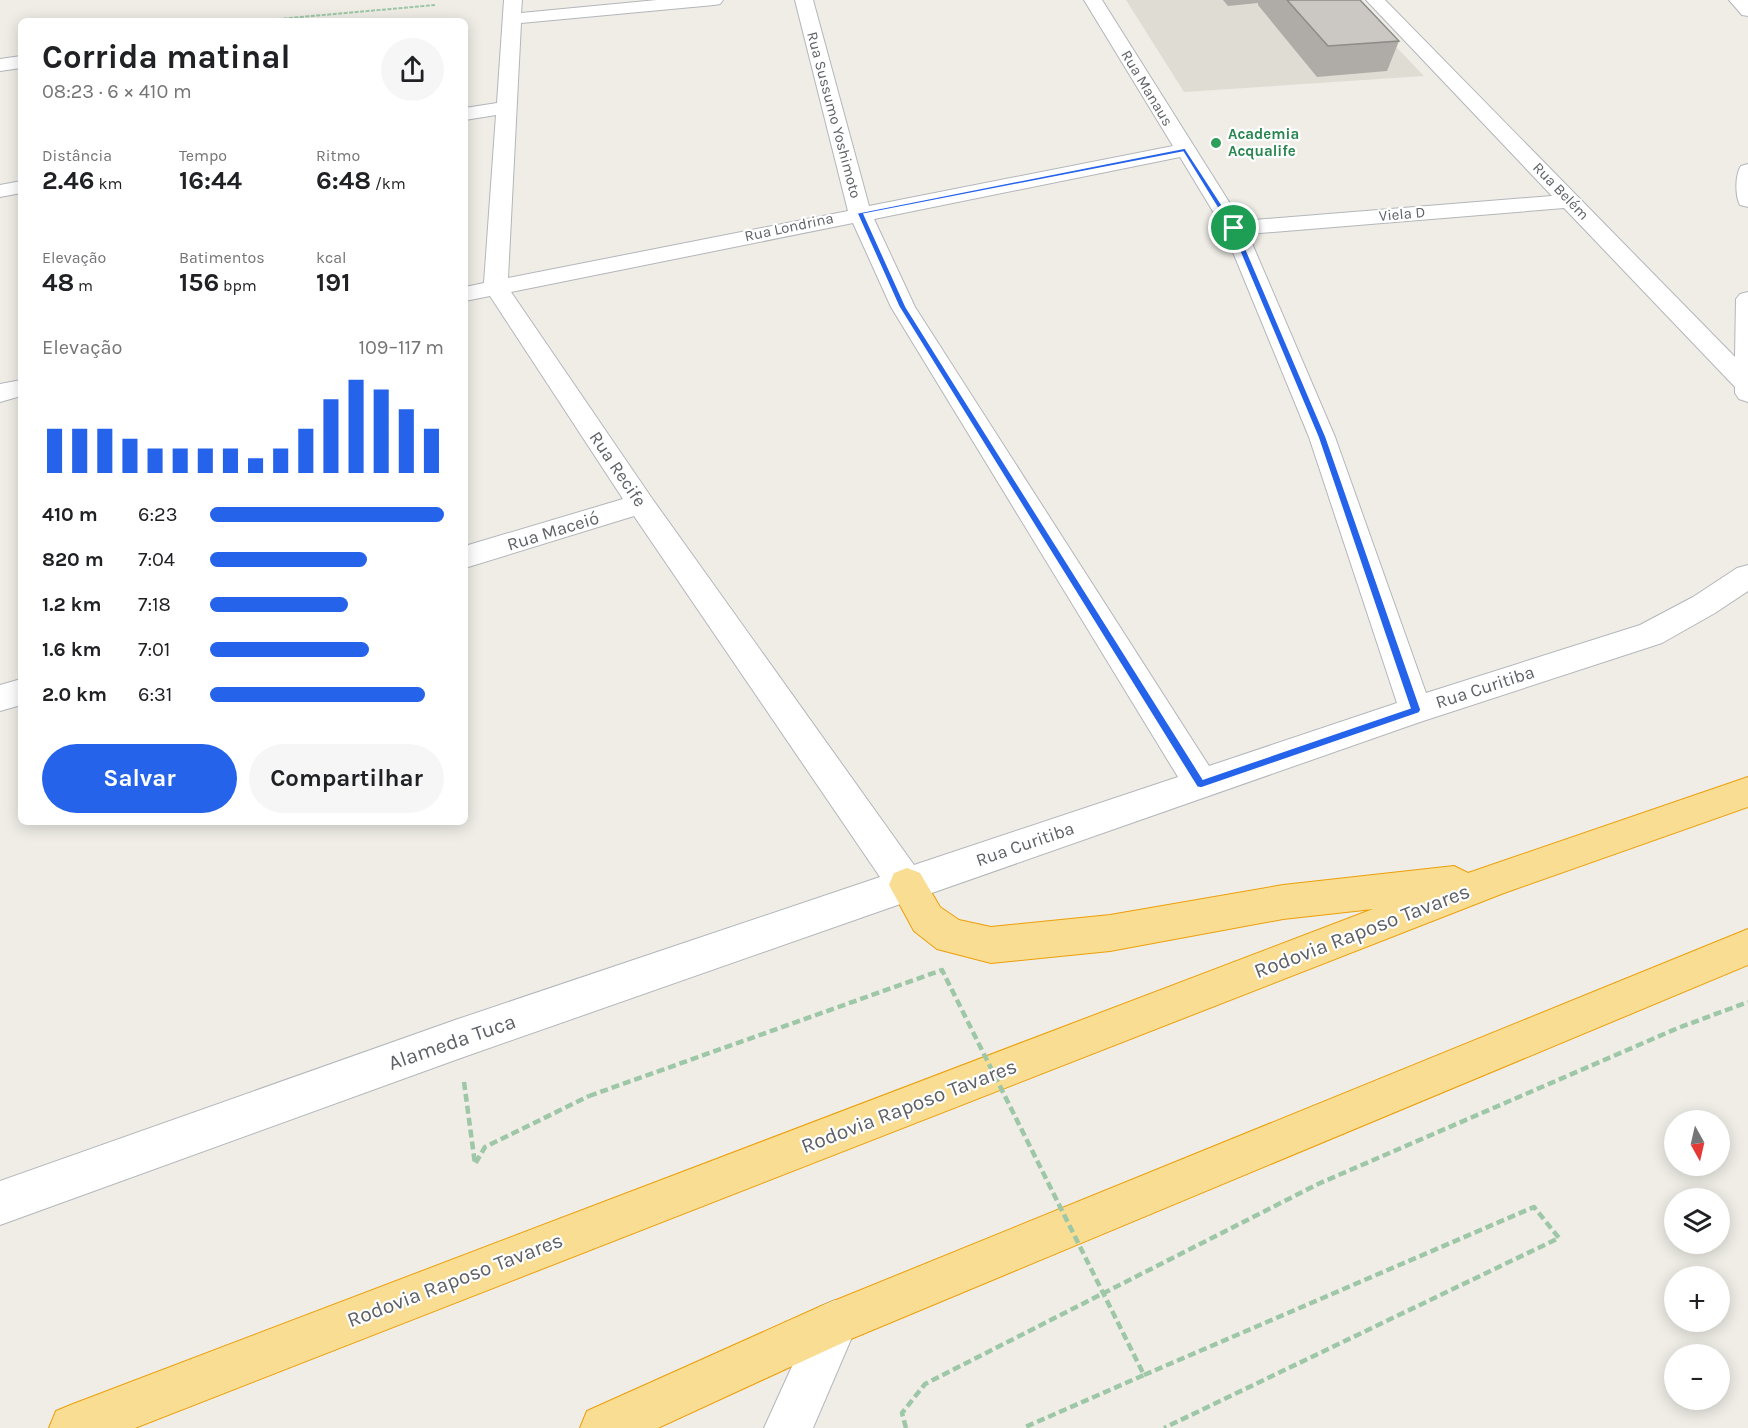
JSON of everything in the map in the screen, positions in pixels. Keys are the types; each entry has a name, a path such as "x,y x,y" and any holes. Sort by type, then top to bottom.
{"highway":[{"name":"Rodovia Raposo Tavares","path":"73,1428 1501,877 1748,792"},
{"path":"906,885 927,919 951,936 991,945 1110,933 1283,902 1501,877"},
{"path":"604,1428 835,1323 1748,946"}],"street":[{"path":"496,287 512,10 714,0"},
{"name":"Rua Sussumo Yoshimoto","path":"804,0 860,213 903,307 1201,784"},
{"name":"Rua Manaus","path":"1093,0 1234,228 1322,437 1416,710"},
{"name":"Rua Belém","path":"1375,0 1747,388"},
{"path":"1738,0 1748,11"},
{"path":"0,65 18,62"},
{"path":"468,113 506,107"},
{"name":"Rua Londrina","path":"468,293 860,213 1185,150"},
{"path":"1748,170 1748,200"},
{"path":"0,190 18,187"},
{"name":"Viela D","path":"1234,228 1570,201"},
{"name":"Rua Recife","path":"496,287 641,504 906,885"},
{"path":"1747,388 1748,299"},
{"path":"0,393 18,389"},
{"name":"Rua Maceió","path":"468,556 641,504"},
{"name":"Rua Curitiba","path":"906,885 1416,710 1651,634 1704,605 1748,576"},
{"path":"0,698 18,693"},
{"name":"Alameda Tuca","path":"0,1203 458,1039 906,885"},
{"path":"788,1428 835,1323"}],"path":[{"path":"290,18 435,5"},
{"path":"458,1039 475,1164 485,1147 589,1096 942,970 1144,1375"},
{"path":"906,1428 902,1413 924,1384 1317,1184 1678,1028 1748,1002"},
{"path":"1023,1428 1534,1207 1559,1238 1167,1426"}],"shaded area":[{"path":"1126,0 1351,0 1424,76 1184,92"}],"building":[{"path":"1287,0 1360,0 1399,41 1328,46"}],"place":[{"name":"Academia Acqualife","path":"1216,143"}],"route":[{"path":"1185,150 1234,228 1322,437 1416,710 1201,784 903,307 860,213 1185,150"}]}
